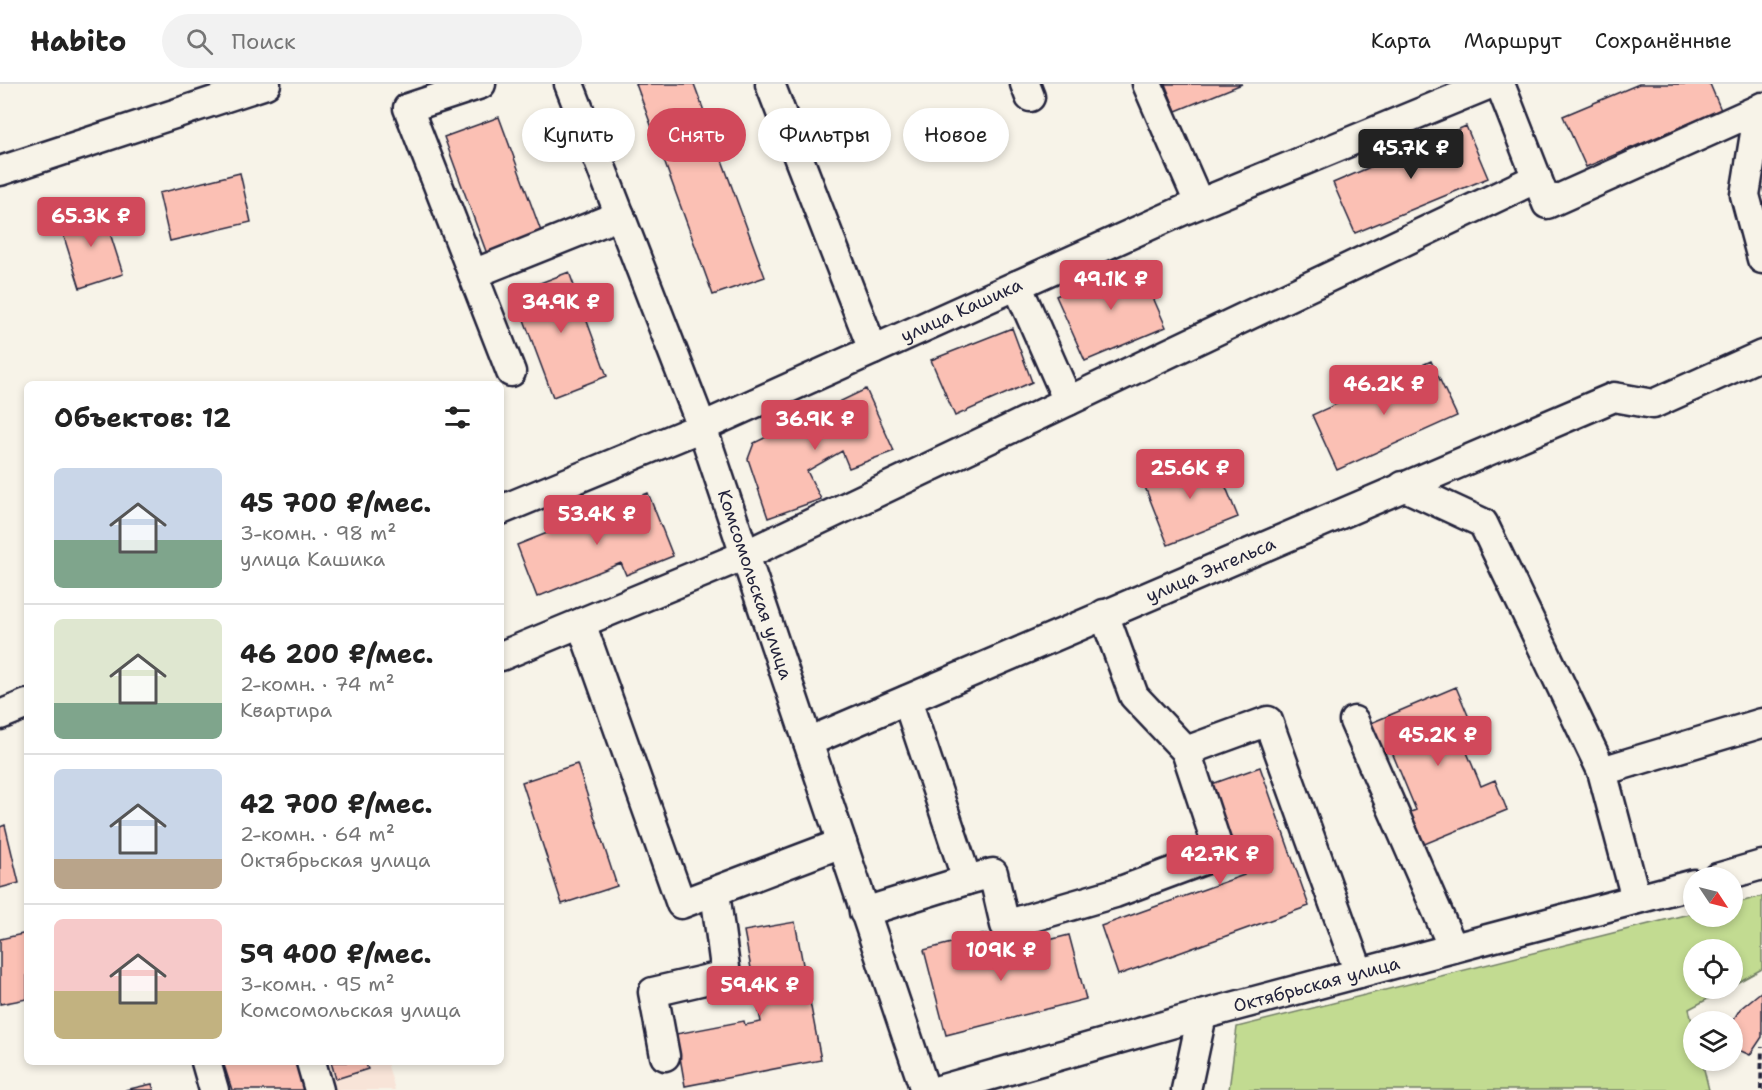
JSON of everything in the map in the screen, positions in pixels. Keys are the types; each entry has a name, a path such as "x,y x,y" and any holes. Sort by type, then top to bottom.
{"street":[{"path":"0,171 266,84"},
{"path":"481,84 408,108 511,372"},
{"name":"Комсомольская улица","path":"569,84 702,427 925,1090"},
{"path":"770,84 873,350"},
{"path":"1148,84 1199,203"},
{"name":"улица Кашика","path":"504,509 702,427 1199,203 1490,84"},
{"path":"1500,84 1547,204 1761,108"},
{"path":"1761,108 1745,195 1762,259"},
{"path":"504,655 745,555 1537,178"},
{"path":"473,274 620,215"},
{"path":"1017,285 1068,401"},
{"name":"улица Энгельса","path":"808,742 1614,397 1653,404 1762,354"},
{"path":"1403,486 1483,523 1602,771 1636,900"},
{"path":"864,912 993,873 1005,925 1116,892 1220,854 1186,751 1134,696 1104,614"},
{"path":"581,623 681,904 842,843"},
{"path":"907,700 967,880"},
{"path":"0,716 24,705"},
{"path":"1186,751 1268,721 1359,973"},
{"path":"1354,721 1453,948"},
{"path":"1602,771 1762,723"},
{"path":"1743,870 1762,865"},
{"name":"Октябрьская улица","path":"939,1090 1202,1015 1683,887"},
{"path":"665,1056 653,992 726,975 715,892"},
{"path":"1186,1090 1202,1015"},
{"path":"207,1065 214,1090"},
{"path":"312,1065 320,1090"}],"path":[{"path":"1761,1090 1762,1047"}],"shaded area":[{"path":"213,1065 388,1065 395,1090 220,1090"}],"green space":[{"path":"1762,896 1762,969 1743,979 1743,939 1683,939 1683,999 1708,999 1689,1009 1689,1011 1683,1011 1683,1071 1704,1071 1709,1090 1229,1090 1237,1027 1683,916 1683,927 1743,927 1743,901"}],"building":[{"path":"636,84 694,84 703,108 647,108 647,114"},
{"path":"1165,84 1242,84 1176,111"},
{"path":"1639,84 1710,84 1721,110 1586,167 1563,116"},
{"path":"499,117 542,234 487,254 444,137"},
{"path":"1466,126 1488,178 1355,233 1333,183"},
{"path":"664,162 723,162 765,277 713,295"},
{"path":"240,173 251,222 170,241 159,193"},
{"path":"102,208 123,274 80,288 59,221"},
{"path":"1137,261 1166,327 1085,361 1056,296"},
{"path":"569,272 607,376 553,397 514,293"},
{"path":"1012,328 1032,382 955,416 931,360"},
{"path":"1431,361 1457,416 1337,470 1312,415"},
{"path":"866,389 894,451 849,468 842,451 807,471 821,499 768,518 748,459 754,443"},
{"path":"1213,455 1238,517 1168,545 1143,482"},
{"path":"648,493 673,556 626,575 621,563 537,597 517,545"},
{"path":"1456,687 1470,720 1456,726 1481,786 1495,780 1507,810 1422,845 1408,813 1416,810 1391,750 1384,753 1371,723"},
{"path":"577,764 617,886 562,904 522,782"},
{"path":"1260,767 1309,906 1118,975 1101,926 1244,875 1212,784"},
{"path":"5,825 19,883 0,888 0,827"},
{"path":"795,922 821,1060 685,1086 676,1034 744,1021 745,1025 761,1022 744,931"},
{"path":"24,934 24,1000 0,1004 0,939"},
{"path":"986,934 995,966 1020,960 1017,948 1069,935 1086,999 946,1035 924,950"},
{"path":"1762,991 1762,1037 1750,1055 1743,1052 1743,1011 1739,1011"},
{"path":"224,1065 299,1065 307,1090 232,1090"},
{"path":"332,1065 366,1065 368,1069 336,1079"},
{"path":"152,1084 154,1090 125,1090"}]}
